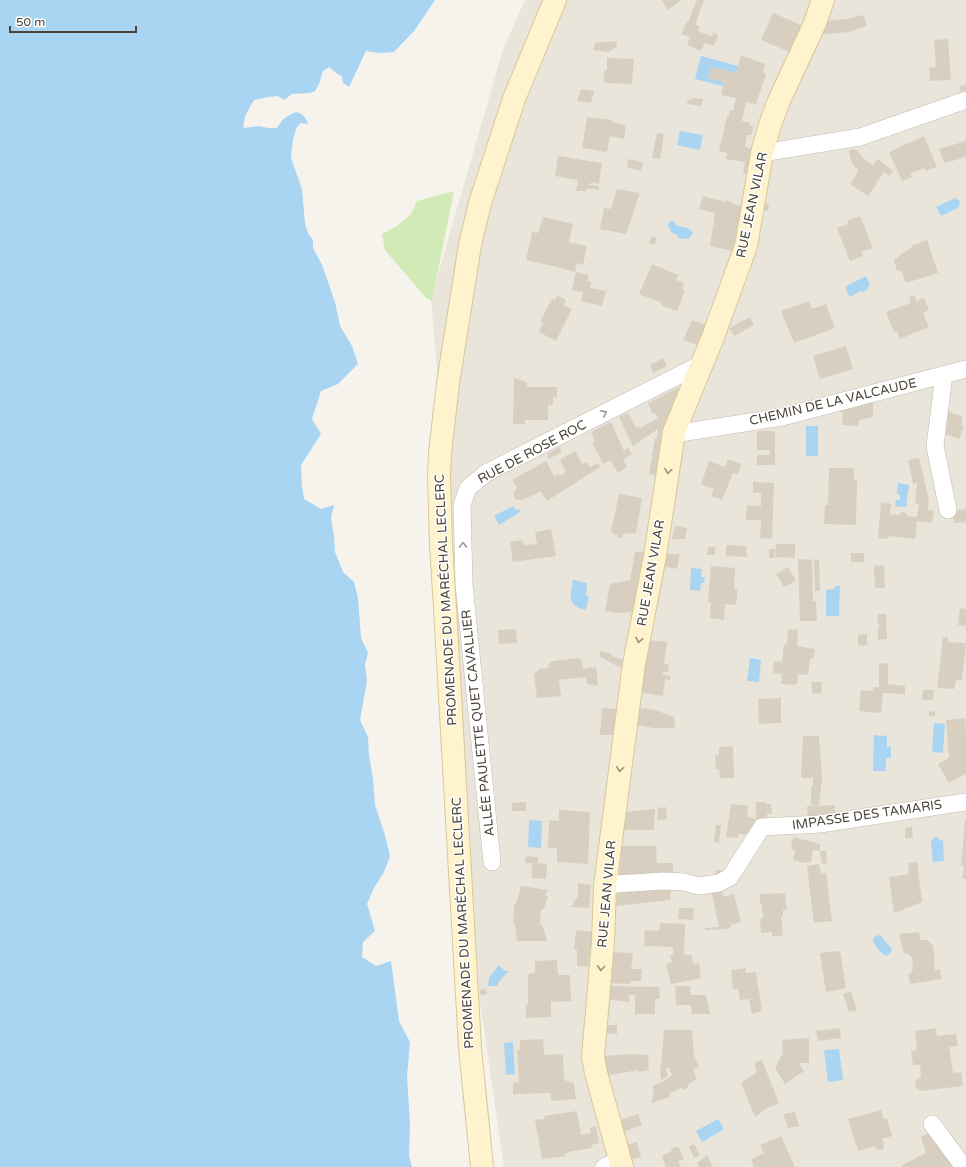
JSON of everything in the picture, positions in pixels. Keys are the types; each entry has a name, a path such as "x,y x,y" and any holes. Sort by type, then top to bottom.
{"street":[{"name":"PROMENADE DU MARÉCHAL LECLERC","path":"482,1167 470,1048 443,585 439,476 440,453 448,383 470,245 480,202 514,99 555,0"},
{"name":"RUE JEAN VILAR","path":"616,1165 593,1057 603,942 605,886 634,664 655,556 674,432 703,363 746,246 762,153 770,125 778,103 815,23 823,0"},
{"path":"762,153 860,137 966,100"},
{"name":"RUE DE ROSE ROC","path":"464,584 462,505 468,488 486,473 703,363"},
{"name":"CHEMIN DE LA VALCAUDE","path":"674,432 680,433 782,417 966,369"},
{"path":"944,375 935,446 948,510"},
{"path":"443,585 464,584"},
{"name":"ALLÉE PAULETTE QUET CAVALLIER","path":"464,584 492,862"},
{"name":"IMPASSE DES TAMARIS","path":"605,886 663,881 684,882 699,886 719,883 730,877 762,827 820,824 966,802"},
{"path":"932,1124 964,1162"}],"shaded area":[{"path":"525,0 966,0 966,1167 504,1167 479,995 444,452 431,299 503,49"}],"green space":[{"path":"454,191 432,301 426,298 385,250 382,234 397,226 411,214 417,201"}],"water":[{"path":"0,0 435,0 414,31 394,52 380,53 366,51 349,87 343,83 342,76 329,67 323,71 315,91 310,93 292,94 284,100 278,96 254,100 245,116 243,128 259,126 277,128 285,118 296,112 304,116 306,119 308,124 301,123 297,127 293,139 291,158 302,189 305,224 308,233 313,240 313,248 322,265 335,302 340,326 352,346 358,364 338,384 321,391 312,419 321,434 301,465 302,487 304,499 321,509 334,505 331,518 335,552 343,572 354,582 358,598 361,638 368,653 365,665 367,681 360,720 368,737 375,805 390,856 384,872 374,888 367,904 375,931 363,942 362,957 376,966 391,961 399,1021 410,1042 407,1077 410,1124 409,1156 412,1167 0,1167"},
{"path":"701,56 738,66 736,73 711,67 708,78 724,82 723,86 695,79"},
{"path":"680,131 703,135 700,150 677,145"},
{"path":"955,198 960,201 959,207 941,216 936,207"},
{"path":"671,220 678,226 688,228 693,232 690,238 681,239 671,232 668,225"},
{"path":"866,276 870,284 868,289 862,292 860,291 850,297 845,287"},
{"path":"806,426 818,426 818,456 806,456"},
{"path":"898,483 909,485 906,507 895,506 896,500 900,500 900,495 897,494"},
{"path":"513,506 516,510 519,509 520,512 499,525 494,516"},
{"path":"691,568 702,569 701,577 705,577 704,583 701,583 700,591 690,590"},
{"path":"573,580 587,583 586,595 589,596 586,610 576,606 571,600"},
{"path":"835,586 840,586 839,616 826,616 826,590 835,589"},
{"path":"750,658 761,660 759,682 747,681"},
{"path":"934,723 945,724 943,753 932,752"},
{"path":"874,735 887,736 887,747 891,747 891,758 886,758 886,771 873,771"},
{"path":"529,820 542,821 541,848 528,847"},
{"path":"939,837 939,841 943,840 944,861 933,862 931,841 933,838"},
{"path":"879,935 892,949 887,956 874,944 873,939"},
{"path":"499,965 508,972 498,983 498,986 488,986 489,977"},
{"path":"513,1042 515,1074 506,1075 504,1043"},
{"path":"839,1049 843,1080 828,1082 824,1050"},
{"path":"718,1119 724,1129 702,1142 696,1131"}],"building":[{"path":"662,0 679,0 680,1 668,10"},
{"path":"697,0 704,0 695,25 699,26 698,31 712,37 713,33 718,35 714,46 705,43 701,51 687,45 690,37 681,34 687,21 688,22"},
{"path":"773,13 801,25 790,52 761,40"},
{"path":"863,15 867,26 848,32 817,35 824,21 847,19"},
{"path":"948,39 951,80 930,81 929,68 936,67 934,40"},
{"path":"616,41 617,47 608,52 593,50 595,43"},
{"path":"741,55 765,64 763,72 766,74 756,104 746,102 742,121 750,123 749,125 753,126 752,135 747,135 745,147 752,149 747,174 743,173 745,162 726,159 727,153 719,151 727,116 729,116 730,110 733,111 736,98 721,95 724,82 708,78 711,67 736,73"},
{"path":"607,58 634,59 632,84 604,83 604,70 607,70"},
{"path":"966,84 966,90 961,92 959,87"},
{"path":"581,89 594,91 591,103 577,101"},
{"path":"692,98 703,99 702,106 687,104 688,99 692,100"},
{"path":"587,117 612,120 612,122 626,125 624,139 610,136 607,152 582,148"},
{"path":"657,133 664,134 660,159 652,158"},
{"path":"924,136 937,167 925,171 924,168 910,174 912,177 902,181 889,152"},
{"path":"966,141 966,157 945,163 939,149"},
{"path":"856,149 864,159 873,165 878,159 893,171 889,176 884,172 868,196 850,184 859,170 853,165 849,150"},
{"path":"558,156 602,163 599,184 591,182 591,184 588,184 599,186 599,190 587,188 587,191 576,191 578,180 555,176"},
{"path":"628,159 643,162 641,171 627,167"},
{"path":"617,189 640,193 626,234 600,229 604,208 611,209"},
{"path":"703,196 725,202 726,200 733,204 742,206 737,239 733,251 710,246 715,213 699,209"},
{"path":"763,203 769,204 768,211 762,210"},
{"path":"860,216 873,248 861,252 863,256 850,261 837,228 848,224 847,221"},
{"path":"543,217 573,224 569,242 587,246 583,265 577,263 575,272 526,260 532,232 538,233"},
{"path":"652,236 657,238 654,245 649,243"},
{"path":"927,240 938,273 906,283 901,270 897,271 894,260 914,245"},
{"path":"652,264 678,275 676,280 684,283 682,289 685,291 677,311 639,294"},
{"path":"576,272 589,275 587,281 591,282 590,288 606,291 602,306 581,301 583,292 572,290"},
{"path":"557,295 566,300 563,305 572,309 556,341 539,332 543,323 540,322 552,299 555,300"},
{"path":"914,295 917,301 924,298 929,310 923,313 929,327 900,339 897,331 894,332 886,312 911,303 909,297"},
{"path":"809,301 812,309 826,304 835,328 794,343 781,311"},
{"path":"750,317 754,325 734,336 729,328"},
{"path":"692,320 706,325 699,344 697,345 683,340"},
{"path":"846,346 853,369 820,379 813,356"},
{"path":"663,358 667,366 653,373 650,365"},
{"path":"514,378 527,382 527,387 557,387 557,397 553,397 553,405 548,405 548,420 525,420 525,424 513,424"},
{"path":"681,386 659,476 649,474 658,429 633,446 619,417 628,413 636,428 640,428 658,418 655,413 653,414 648,403"},
{"path":"873,400 873,417 859,420 858,426 842,425 843,413 839,411 859,406 859,403"},
{"path":"945,410 963,417 961,425 964,426 959,439 945,434 948,420 946,419"},
{"path":"611,422 624,451 628,448 632,454 623,460 627,467 618,473 610,460 603,464 592,442 595,441 591,432"},
{"path":"757,431 775,431 775,465 757,465 757,455 770,455 770,450 757,450"},
{"path":"560,447 562,452 549,459 547,454"},
{"path":"575,451 582,464 587,462 590,467 598,463 600,467 547,501 541,491 525,499 515,499 513,493 517,488 512,480 546,461 554,476 559,473 560,476 566,472 560,460"},
{"path":"919,458 929,500 928,510 934,511 932,523 917,521 915,539 889,536 888,539 878,538 881,502 891,504 890,514 900,515 901,512 907,513 907,516 917,517 919,504 915,503 917,483 913,484 908,460"},
{"path":"728,459 741,464 738,474 733,473 722,500 711,496 714,489 701,484 709,461 725,467"},
{"path":"829,468 854,468 854,480 857,480 856,525 824,524 825,505 828,505"},
{"path":"753,482 774,483 772,539 760,538 761,520 746,520 747,505 761,506 761,493 753,493"},
{"path":"619,494 642,498 636,533 623,534 622,538 617,538 618,536 611,532"},
{"path":"966,509 966,522 954,523 952,511"},
{"path":"675,526 687,528 685,539 672,539"},
{"path":"551,529 556,556 513,562 510,542 523,540 524,545 537,544 535,532"},
{"path":"776,544 795,544 795,558 775,557"},
{"path":"726,545 746,546 747,557 726,556"},
{"path":"708,547 715,547 715,555 707,555"},
{"path":"769,549 775,549 774,558 769,558"},
{"path":"645,551 634,612 618,613 605,611 610,584 630,580 635,552"},
{"path":"851,553 864,553 864,562 851,562"},
{"path":"665,554 680,554 677,569 663,566"},
{"path":"798,559 812,560 813,601 816,601 817,621 800,621"},
{"path":"814,559 819,560 820,591 815,591"},
{"path":"884,565 885,588 875,588 874,566"},
{"path":"711,566 735,568 734,589 738,589 736,605 725,604 724,620 710,618 711,602 708,602"},
{"path":"788,567 796,581 784,587 776,574"},
{"path":"960,608 966,609 966,626 958,625"},
{"path":"877,614 886,614 887,639 878,640 878,629 880,627"},
{"path":"516,629 517,643 499,644 498,630"},
{"path":"788,629 798,630 797,646 815,649 813,659 810,659 808,675 798,674 797,683 794,685 781,684 782,674 773,673 774,661 782,662 784,644 787,645"},
{"path":"867,634 867,645 858,646 858,635"},
{"path":"943,637 948,637 948,642 966,643 962,680 956,680 954,689 937,688"},
{"path":"649,640 667,642 664,664 669,664 668,672 663,672 663,675 671,676 670,680 665,679 663,696 638,692"},
{"path":"601,651 625,660 624,668 599,656"},
{"path":"578,658 582,661 583,669 596,667 598,686 587,684 586,677 559,680 561,696 537,698 534,674 540,669 548,668 549,664 553,661"},
{"path":"888,663 888,684 905,686 905,694 883,693 881,713 859,711 861,690 873,691 873,687 879,687 879,664"},
{"path":"811,682 822,682 821,694 812,693"},
{"path":"923,690 934,690 933,700 922,700"},
{"path":"781,698 781,723 759,724 758,699"},
{"path":"636,707 655,710 674,717 675,728 654,728 634,725"},
{"path":"602,708 616,709 613,735 600,735"},
{"path":"929,711 935,712 935,716 929,716"},
{"path":"965,718 966,774 949,783 938,764 949,758 946,720"},
{"path":"803,736 819,736 822,778 819,805 811,805 811,786 813,785 813,778 801,778"},
{"path":"733,746 734,778 720,778 719,769 716,769 715,755 719,755 719,747"},
{"path":"526,802 526,811 512,811 512,803"},
{"path":"756,802 766,802 766,804 771,804 772,814 767,814 767,820 756,819"},
{"path":"731,804 748,806 747,816 756,819 749,835 738,834 738,838 726,837"},
{"path":"835,805 834,816 808,819 807,806"},
{"path":"666,807 667,819 657,820 658,808"},
{"path":"655,809 654,830 624,830 625,812"},
{"path":"559,810 590,812 588,864 557,862 557,848 548,848 549,820 559,821"},
{"path":"965,820 966,879 962,879 964,866 961,866"},
{"path":"716,825 721,825 719,843 714,842"},
{"path":"912,827 913,838 905,838 905,828"},
{"path":"793,837 820,844 820,851 813,850 811,862 804,863 793,860 795,850 791,849"},
{"path":"622,846 656,846 657,863 673,863 673,875 619,878"},
{"path":"820,851 826,851 827,863 822,864"},
{"path":"526,856 538,857 538,863 547,864 546,879 532,878 532,863 525,863"},
{"path":"917,862 922,902 894,913 889,877 909,874 908,863"},
{"path":"819,864 821,874 826,873 832,921 814,923 807,866"},
{"path":"716,870 726,870 715,878"},
{"path":"578,883 591,885 589,908 571,907 578,896"},
{"path":"521,886 548,890 545,896 548,896 544,909 541,909 540,925 542,925 547,940 545,941 517,941 515,924 513,924 514,905 516,904"},
{"path":"672,886 670,900 616,906 618,888"},
{"path":"720,888 724,897 734,894 741,922 731,925 731,927 726,929 705,930 705,928 719,927 711,889"},
{"path":"785,893 787,910 783,910 783,916 781,916 783,936 772,936 772,932 761,933 760,919 763,919 760,894"},
{"path":"679,908 694,908 693,920 678,919"},
{"path":"660,923 685,924 684,955 692,955 693,964 699,963 701,978 671,984 666,964 672,962 670,955 673,955 673,947 644,946 645,930 659,931"},
{"path":"576,930 593,932 588,967 577,966 577,950 574,950"},
{"path":"919,932 920,940 927,940 933,945 935,970 940,969 941,979 910,984 908,974 910,974 913,969 912,958 907,953 904,954 899,934"},
{"path":"840,951 846,988 826,992 820,953"},
{"path":"610,952 633,953 631,969 642,969 641,981 630,981 630,984 607,983"},
{"path":"557,960 558,975 570,975 571,1001 551,1002 551,1017 526,1018 526,1005 528,1004 528,974 535,973 535,961"},
{"path":"746,968 746,973 756,972 762,1011 752,1014 749,999 740,1000 738,989 733,989 731,970"},
{"path":"607,986 659,987 660,999 655,999 655,1014 635,1014 635,995 629,995 629,1002 605,999"},
{"path":"675,986 690,986 691,995 706,995 710,1014 692,1014 691,1005 676,1005"},
{"path":"486,989 487,994 480,995 480,990"},
{"path":"851,991 857,1010 849,1012 843,994"},
{"path":"602,1025 617,1025 617,1034 602,1033"},
{"path":"840,1028 841,1038 818,1041 816,1031"},
{"path":"936,1028 937,1036 956,1034 958,1046 949,1047 953,1073 961,1072 963,1086 921,1091 915,1086 916,1080 921,1077 920,1065 913,1065 911,1051 917,1050 915,1031"},
{"path":"664,1030 692,1030 693,1054 699,1066 693,1070 697,1079 689,1084 686,1090 681,1088 670,1093 670,1097 652,1103 654,1092 653,1086 663,1082 672,1075 669,1068 666,1068 668,1076 661,1080 660,1065 661,1066"},
{"path":"809,1038 809,1063 799,1063 804,1071 785,1084 775,1068 783,1053 782,1040"},
{"path":"543,1039 544,1055 563,1054 564,1080 574,1083 576,1099 551,1101 551,1093 513,1094 513,1083 519,1082 517,1050 520,1050 520,1040"},
{"path":"635,1054 648,1055 649,1070 638,1072 638,1070 604,1076 600,1056"},
{"path":"762,1060 779,1103 767,1108 755,1117 741,1083 757,1072 754,1063"},
{"path":"881,1110 884,1119 887,1118 892,1136 882,1139 884,1144 882,1150 877,1150 874,1146 858,1151 848,1119"},
{"path":"577,1111 581,1135 591,1133 590,1128 596,1126 599,1143 592,1145 592,1148 565,1153 565,1156 542,1159 535,1120 544,1119 544,1116"},
{"path":"795,1112 799,1126 788,1128 783,1114"},
{"path":"638,1114 642,1125 620,1133 617,1121"},
{"path":"930,1132 956,1167 902,1167 902,1165 926,1153 921,1137"},
{"path":"781,1136 795,1167 754,1167 751,1159 764,1153 760,1145"},
{"path":"637,1142 641,1157 628,1160 624,1146"},
{"path":"694,1144 700,1155 694,1158 689,1147"},
{"path":"678,1146 684,1159 678,1161 681,1167 666,1167 662,1156"},
{"path":"707,1155 713,1167 699,1167 697,1163"}]}
